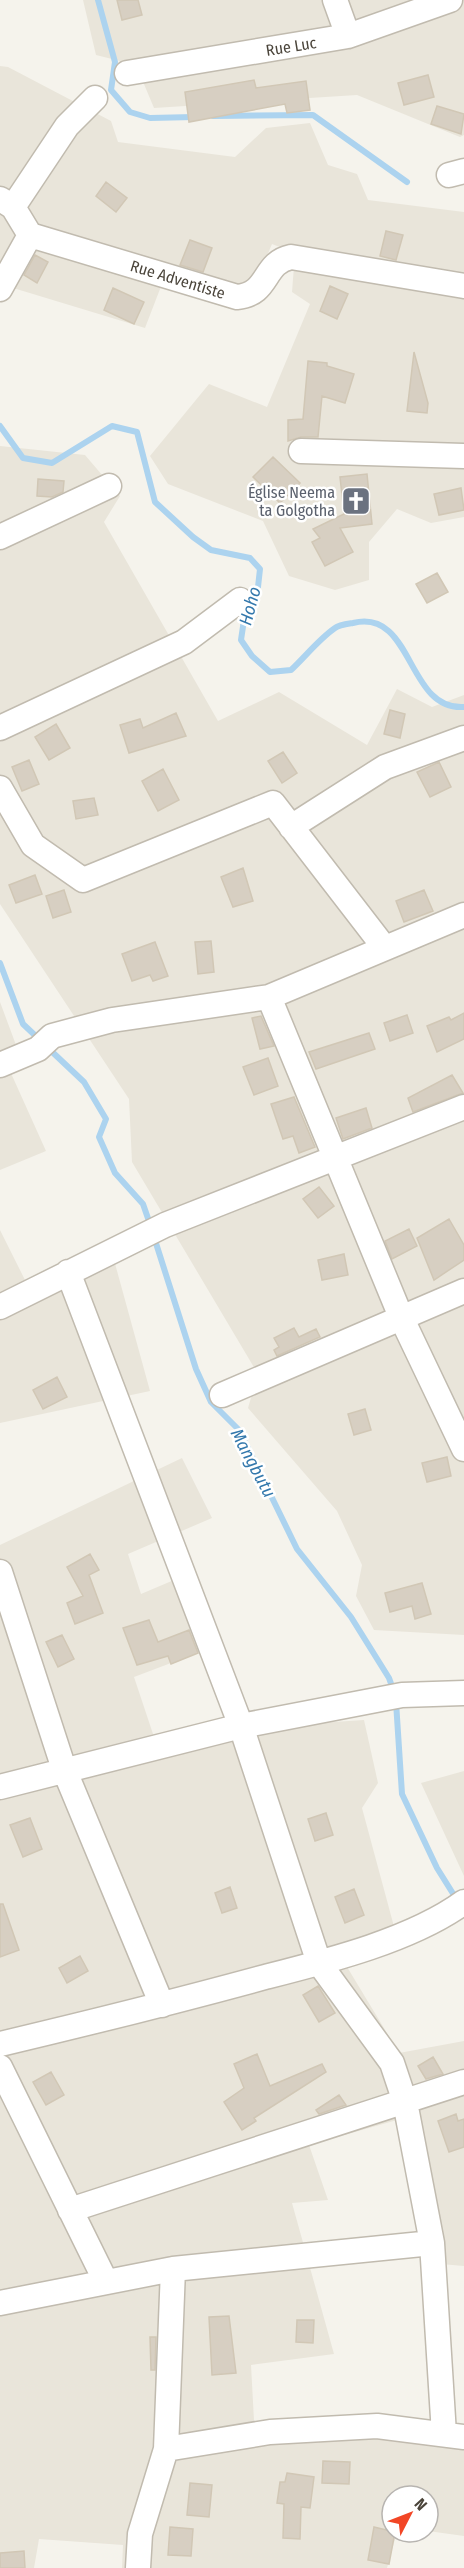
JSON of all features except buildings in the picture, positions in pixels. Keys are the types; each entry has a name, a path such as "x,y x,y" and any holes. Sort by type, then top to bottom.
{"street":[{"path":"335,0 348,36"},
{"name":"Rue Luc","path":"127,73 348,36 450,0"},
{"path":"0,289 30,235 6,203 67,126 95,98"},
{"name":"Rue Adventiste","path":"30,235 237,297 250,296 261,287 272,267 280,259 291,257 464,286"},
{"path":"301,452 464,456"},
{"path":"0,537 109,486"},
{"path":"0,728 184,642 240,600"},
{"path":"291,826 385,767 464,738"},
{"path":"0,788 33,845 83,880 273,803 384,947"},
{"path":"0,1065 45,1043 112,1020 269,997 464,915"},
{"path":"269,997 401,1317 464,1449"},
{"path":"0,1307 165,1225 464,1107"},
{"path":"68,1272 241,1726 319,1963 392,2063 405,2102 432,2243 454,2436 377,2426 270,2432 166,2449"},
{"path":"222,1395 464,1291"},
{"path":"0,1572 64,1769 162,2005"},
{"path":"0,1786 241,1726 402,1695 464,1693"},
{"path":"0,2044 162,2005 319,1963 434,1923 459,1905"},
{"path":"0,2067 106,2282"},
{"path":"70,2210 464,2082"},
{"path":"0,2303 173,2269 432,2243"},
{"path":"138,2568 140,2534 166,2449 173,2269"}],"shaded area":[{"path":"83,0 464,0 464,135 460,137 357,95 154,108 136,65 96,55"},
{"path":"0,66 8,67 111,121 118,142 235,157 266,128 310,123 328,165 357,174 368,200 464,212 464,517 431,523 397,509 369,542 369,580 335,590 289,576 263,521 168,484 150,456 209,384 267,407 310,304 292,292 295,253 272,244 252,291 170,263 145,328 0,284"},
{"path":"0,446 85,455 120,496 104,522 218,721 279,692 367,745 397,689 432,707 464,695 464,1635 374,1630 356,1596 362,1565 337,1511 248,1408 258,1374 132,1162 129,1099 0,904"},
{"path":"0,1002 16,1045 1,1051 46,1151 0,1170"},
{"path":"0,1230 29,1288 111,1249 150,1391 0,1423"},
{"path":"182,1458 212,1518 128,1554 141,1594 174,1580 200,1652 134,1677 153,1734 364,1720 378,1783 362,1808 396,1934 338,1952 399,2053 464,2041 464,2266 429,2263 404,2118 309,2145 328,2200 292,2203 334,2354 251,2365 255,2439 349,2426 464,2447 464,2536 440,2533 440,2484 380,2484 380,2544 394,2544 387,2568 122,2568 123,2545 39,2539 34,2568 0,2568 0,1545"},
{"path":"464,1771 464,1876 421,1783"}],"waterway":[{"path":"98,0 115,62 111,90 130,112 150,118 194,117"},
{"path":"213,116 313,115 407,182"},
{"name":"Hoho","path":"0,426 23,458 52,463 112,426 137,432 155,502 193,537 211,550 250,558 260,569 258,587 245,613 241,640 252,656 270,672 291,670 323,637 337,627 373,622 388,630 400,644 419,678 431,693 445,704 464,707"},
{"name":"Mangbutu","path":"0,963 23,1024 41,1041"},
{"name":"Mangbutu","path":"48,1048 84,1082 106,1119 99,1137 115,1173 143,1204 151,1227"},
{"name":"Mangbutu","path":"154,1237 196,1369 211,1402 239,1430 297,1549 351,1617 389,1678 394,1692"},
{"name":"Mangbutu","path":"396,1702 402,1794 437,1868 457,1900"}],"place":[{"name":"Église Neema ta Golgotha","path":"356,501"}]}
